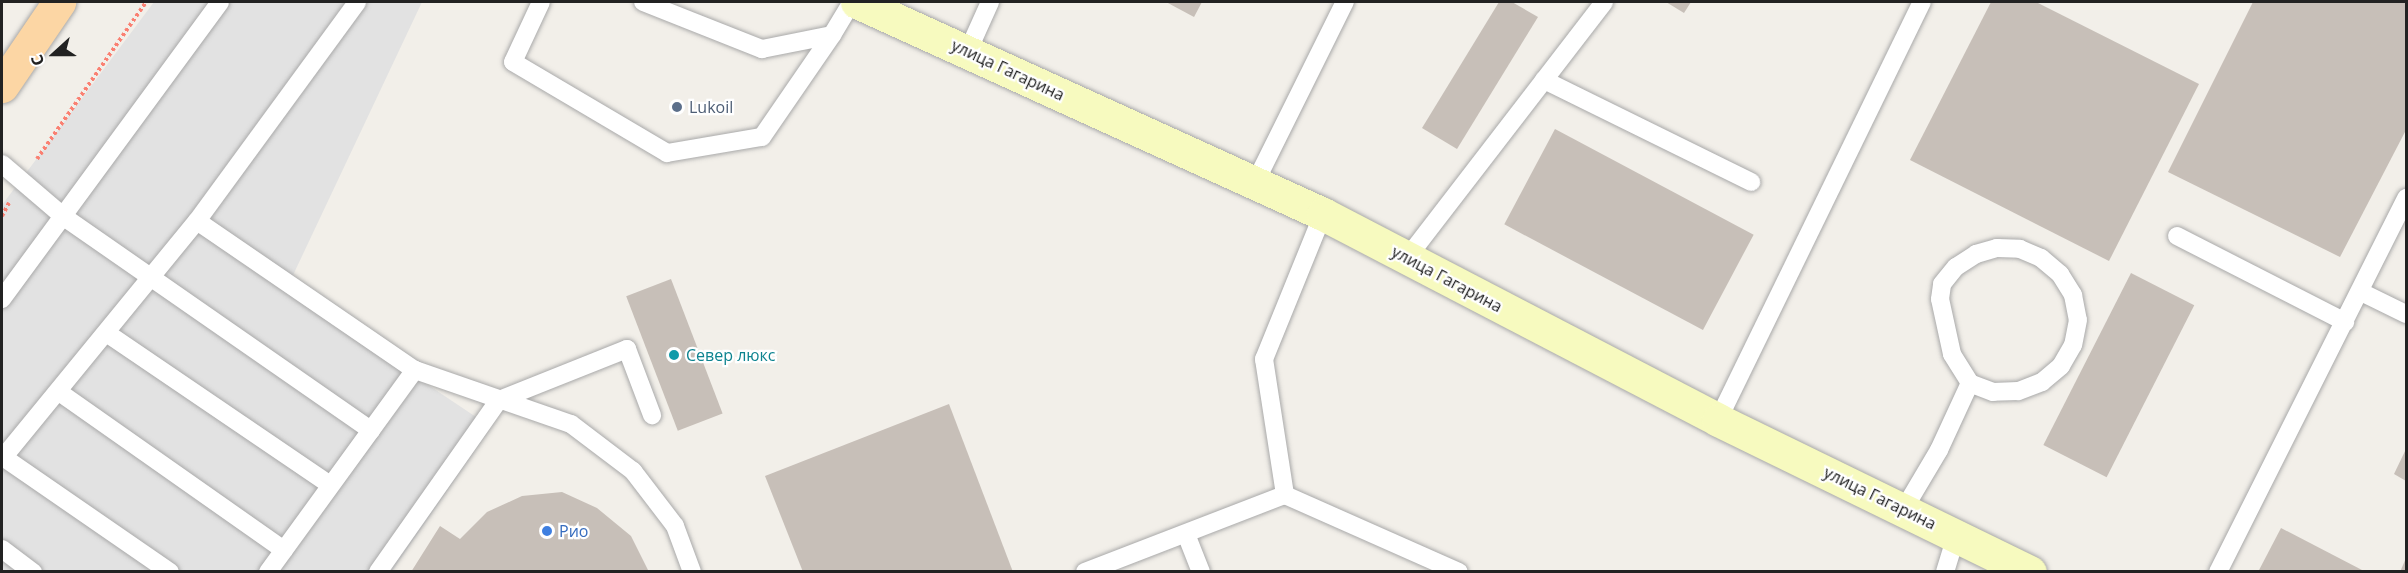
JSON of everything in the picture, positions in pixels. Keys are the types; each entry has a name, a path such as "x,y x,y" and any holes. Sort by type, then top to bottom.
{"main road":[{"path":"2,86 59,2"}],"street":[{"name":"улица Гагарина","path":"854,2 968,51 1323,214 1718,420 2030,572"}],"lane":[{"path":"2,300 220,2"},
{"path":"170,572 2,458 108,334 197,221 357,2"},
{"path":"541,2 513,62 667,153 762,137 854,2"},
{"path":"643,2 762,49 832,35"},
{"path":"968,51 990,2"},
{"path":"1255,183 1345,2"},
{"path":"1407,258 1604,2"},
{"path":"1718,420 1922,2"},
{"path":"1544,80 1751,183"},
{"path":"2,164 64,217 371,430"},
{"path":"2218,572 2361,292 2406,198"},
{"path":"1285,495 1264,359 1323,214"},
{"path":"197,221 415,370 571,424 633,471 675,526 692,572"},
{"path":"2177,236 2345,322"},
{"path":"1997,248 2020,249 2041,258 2060,274 2073,295 2078,320 2073,345 2065,359 2042,382 2018,391 1993,392 1970,383 1952,354 1940,299 1942,284 1956,267 1976,254 1997,248"},
{"path":"2361,292 2406,314"},
{"path":"108,334 330,485"},
{"path":"378,572 500,400 627,349 652,415"},
{"path":"268,572 415,370"},
{"path":"1904,509 1939,450 1970,383"},
{"path":"59,392 284,550"},
{"path":"1085,572 1285,495 1459,572"},
{"path":"1186,534 1201,572"},
{"path":"1945,572 1956,535"},
{"path":"2,549 33,572"}],"path":[{"path":"2,216 22,181 146,2"}],"shaded area":[{"path":"154,2 422,2 286,290 491,427 392,571 2,571 2,205"}],"building":[{"path":"1166,2 1202,2 1194,17"},
{"path":"1499,2 1512,2 1538,17 1457,149 1422,128"},
{"path":"1666,2 1691,2 1684,13"},
{"path":"1991,2 2036,2 2199,84 2109,261 1910,160"},
{"path":"2253,2 2406,2 2406,130 2340,257 2168,172"},
{"path":"1555,129 1754,235 1703,330 1504,224"},
{"path":"2131,273 2194,305 2107,477 2043,445"},
{"name":"Север люкс","path":"671,279 723,413 678,431 626,296"},
{"path":"949,404 1013,572 803,572 765,476"},
{"path":"2406,449 2406,481 2394,474"},
{"name":"Рио","path":"562,492 597,508 631,536 649,572 411,572 440,526 460,539 487,512 522,496"},
{"path":"2281,528 2362,570 2361,572 2258,572"},
{"path":"2406,558 2406,572 2400,572"}],"place":[{"name":"Lukoil","path":"677,107"},
{"name":"Север люкс","path":"674,355"},
{"name":"Рио","path":"547,531"}]}
